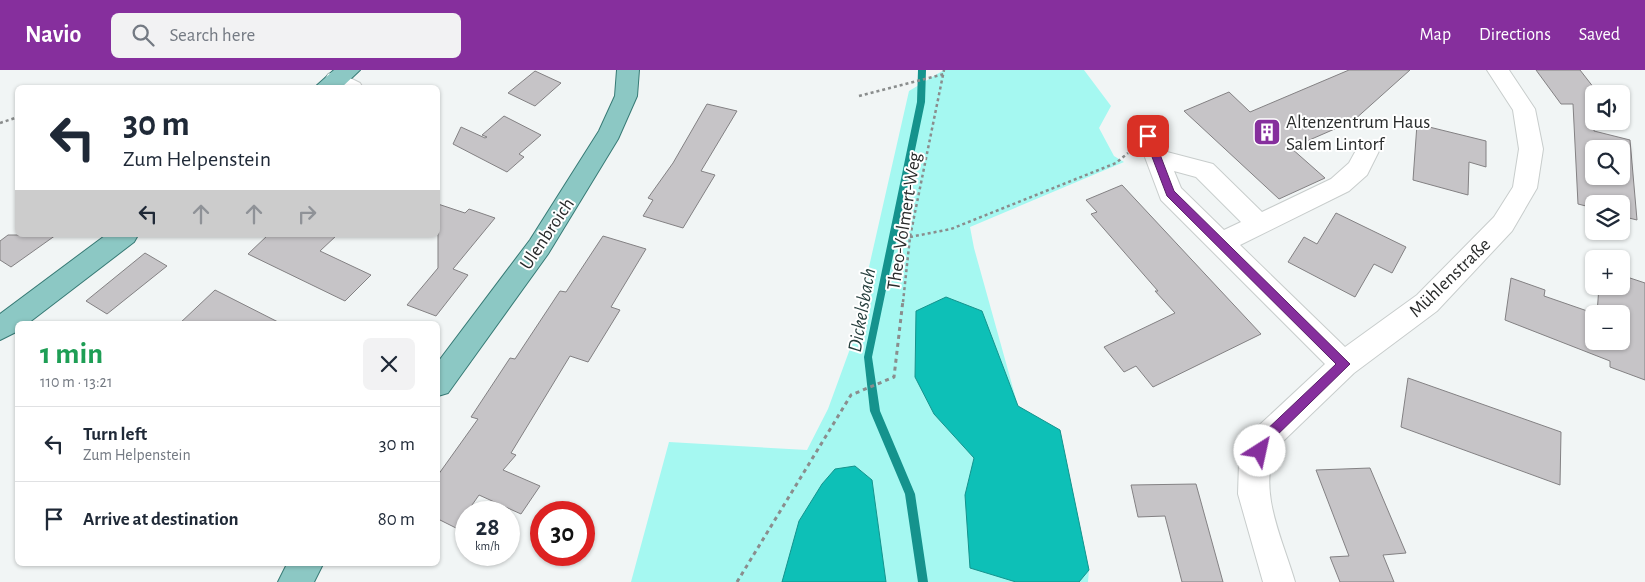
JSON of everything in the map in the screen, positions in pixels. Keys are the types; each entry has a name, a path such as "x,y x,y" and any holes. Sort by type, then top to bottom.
{"main road":[{"name":"Ulenbroich","path":"440,381 539,246 610,132 626,96 628,70"},
{"path":"0,329 122,237"},
{"path":"294,582 306,566"}],"street":[{"name":"Mühlenstraße","path":"1279,582 1253,494 1254,463 1265,439 1344,364 1427,303 1503,224 1525,188 1530,149 1524,109 1498,70"},
{"path":"1153,147 1170,193 1344,364"},
{"path":"1153,147 1204,170 1260,225"},
{"path":"1220,243 1319,197 1350,178 1358,169 1368,149"}],"path":[{"path":"859,96 944,72"},
{"name":"Theo-Volmert-Weg","path":"737,582 851,395 894,377 910,237 944,72"},
{"path":"0,123 15,119"},
{"path":"910,237 951,230 1153,147"}],"shaded area":[{"path":"944,70 1084,70 1111,106 1099,128 1114,156 1124,162 970,227 974,248 1018,406 1060,430 1089,569 1088,582 631,582 669,442 807,450 828,409 851,346 909,91"},
{"path":"946,297 982,311 1018,406 1060,430 1089,570 1079,582 1016,582 970,568 965,495 974,458 934,414 915,377 916,311"},
{"path":"855,466 872,480 886,582 782,582 799,521 822,484 835,469"}],"building":[{"name":"Altenzentrum Haus Salem Lintorf","path":"1349,70 1410,70 1353,121 1291,148 1325,178 1279,199 1184,111 1229,92 1250,112"},
{"path":"1536,70 1580,70 1592,85 1585,85 1585,130 1594,130 1630,140 1637,220 1630,218 1630,195 1585,195 1585,206 1578,204 1573,104 1561,104"},
{"path":"535,71 561,83 535,106 508,93"},
{"path":"707,104 737,111 701,171 715,175 683,228 643,216 653,200 648,198 673,163"},
{"path":"504,116 541,135 519,154 524,157 507,172 453,144 461,127 485,138 487,137 482,135"},
{"path":"1417,124 1486,141 1486,167 1469,162 1468,195 1413,180"},
{"path":"1122,185 1261,334 1153,387 1136,366 1124,372 1104,347 1175,313 1091,214 1097,212 1086,200"},
{"path":"440,205 465,213 469,209 495,218 453,269 468,275 436,316 407,305 438,268"},
{"path":"1336,213 1406,247 1392,273 1374,264 1355,297 1288,262 1304,237 1317,244"},
{"path":"8,235 15,235 15,237 53,237 11,267 0,260 0,241"},
{"path":"603,236 646,249 611,307 620,310 588,362 570,356 511,453 516,455 503,470 540,486 521,514 520,501 492,501 479,495 475,501 455,501 455,528 440,520 440,472 478,419 471,417 510,358 515,359 560,291 566,292"},
{"path":"266,237 335,237 320,251 371,275 345,301 248,254"},
{"path":"145,253 167,266 107,314 86,301"},
{"path":"1511,278 1545,290 1544,296 1585,310 1585,350 1630,350 1630,305 1598,305 1598,295 1630,295 1630,278 1645,283 1645,380 1610,367 1610,361 1505,320"},
{"path":"215,290 276,321 182,321"},
{"path":"1408,378 1561,432 1560,485 1401,427"},
{"path":"1370,468 1406,553 1383,555 1394,582 1340,582 1330,557 1349,556 1316,470"},
{"path":"1196,484 1223,582 1182,582 1165,516 1138,517 1131,485"}],"waterway":[{"name":"Dickelsbach","path":"922,70 921,102 868,357 875,411 910,494 923,582"}],"place":[{"name":"Altenzentrum Haus Salem Lintorf","path":"1267,132"}],"route":[{"path":"1148,136 1170,193 1344,364 1265,439 1260,451"}]}
